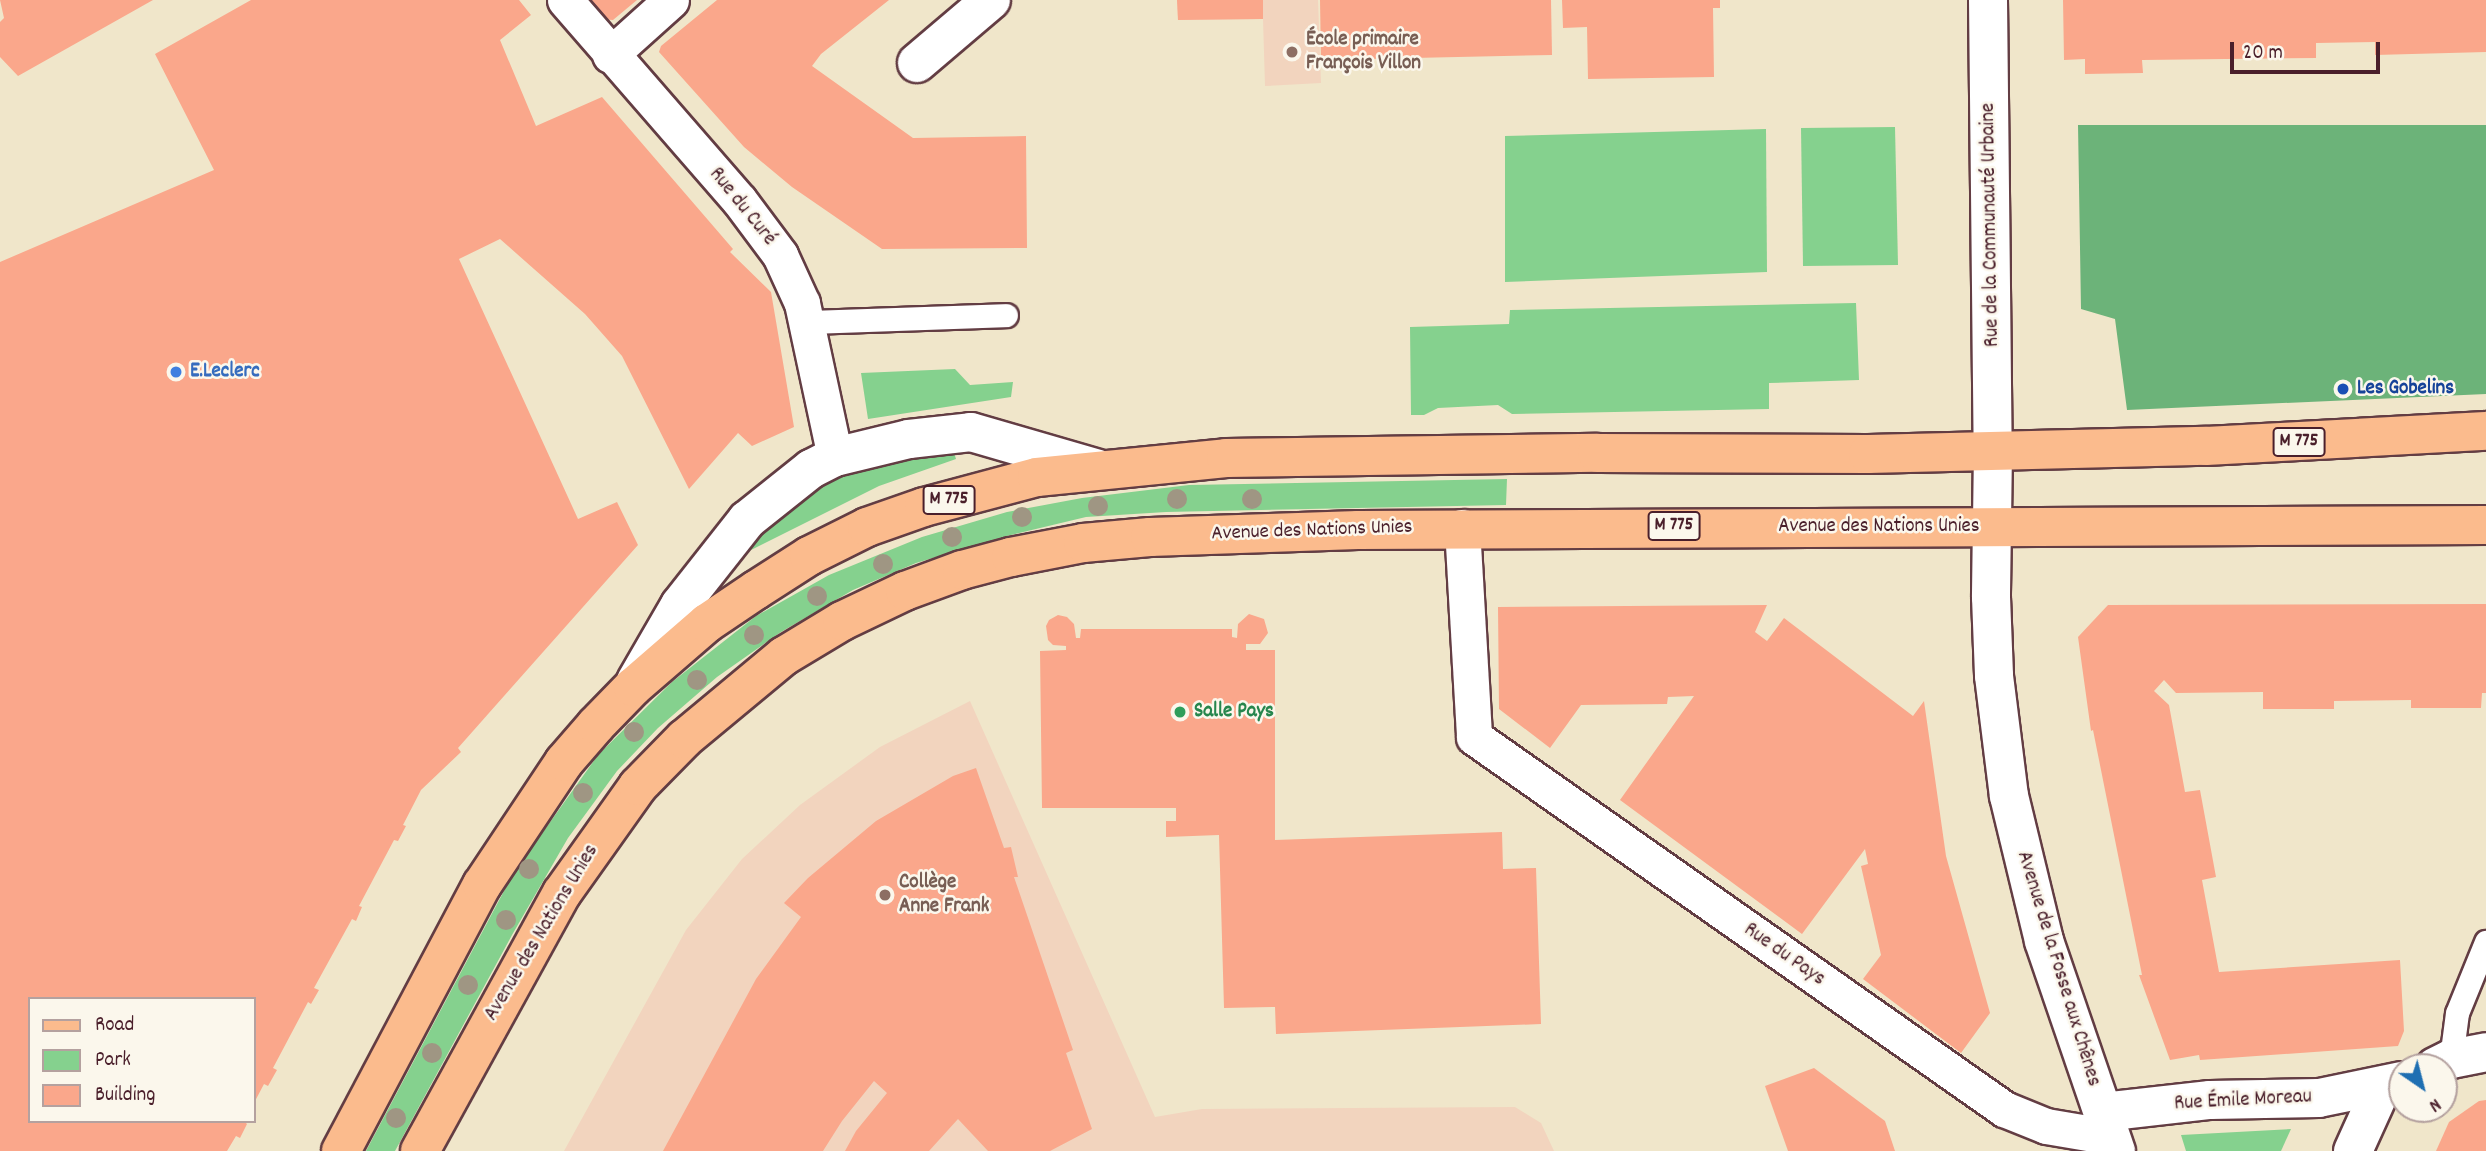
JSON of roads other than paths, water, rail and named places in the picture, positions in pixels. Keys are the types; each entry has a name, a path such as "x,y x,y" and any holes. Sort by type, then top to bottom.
{"main road":[{"name":"M 775","path":"341,1151 482,885 510,839 564,762 633,687 706,623 809,556 867,527 983,490 1037,477 1226,458 1597,453 1868,454 2206,446 2486,431"},
{"name":"Avenue des Nations Unies","path":"420,1151 562,893 638,786 684,739 784,656 842,621 905,591 962,570 1083,543 1162,536 1462,527 2486,524"}],"street":[{"name":"Rue du Curé","path":"565,0 763,230 793,278 807,322 835,457"},
{"path":"610,55 671,0"},
{"path":"917,63 991,0"},
{"name":"Rue de la Communauté Urbaine","path":"1988,0 1993,450"},
{"path":"633,687 680,604 747,520 811,469 835,457 909,439 971,432 1098,469"},
{"name":"Avenue de la Fosse aux Chênes","path":"1993,450 1991,527 1994,676 2009,796 2045,941 2110,1133"},
{"name":"Rue du Pays","path":"1462,527 1474,737 2004,1109 2046,1126 2110,1133"},
{"name":"Rue Émile Moreau","path":"2110,1133 2210,1100 2319,1098 2388,1084"},
{"name":"Rue Émile Moreau","path":"2353,1151 2388,1092"}],"lane":[{"path":"807,322 1006,315"},
{"path":"2457,1053 2457,1013 2486,942"}],"place":[{"name":"École primaire François Villon","path":"1292,52"},
{"name":"E.Leclerc","path":"176,372"},
{"name":"Les Gobelins","path":"2343,389"},
{"name":"Salle Pays","path":"1180,712"},
{"name":"Collège Anne Frank","path":"885,895"}]}
